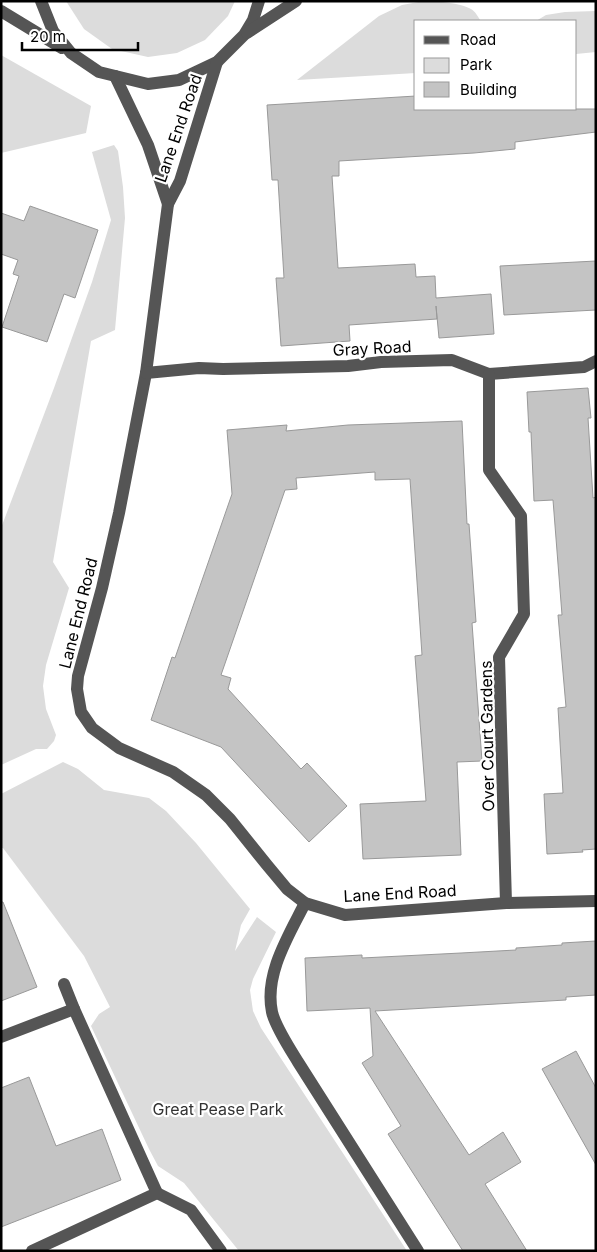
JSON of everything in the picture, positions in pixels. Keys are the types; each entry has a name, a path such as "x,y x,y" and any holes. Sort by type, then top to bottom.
{"street":[{"path":"41,1 53,30 71,53"},
{"path":"244,35 253,20 259,1"},
{"path":"1,11 99,72 148,84 179,80 218,62 244,35 296,1"},
{"name":"Lane End Road","path":"218,62 180,181 168,204 146,373 119,513 78,676 81,712 92,728 119,748 173,772 206,795 230,819 287,889 305,904 345,915 506,903 596,900"},
{"name":"Lane End Road","path":"115,76 148,145 168,204"},
{"name":"Gray Road","path":"146,373 199,368 348,366 381,362 452,360 489,374 584,367 596,361"},
{"name":"Over Court Gardens","path":"489,374 489,470 521,516 524,614 499,657 506,903"},
{"path":"305,904 278,958 273,977 272,1012 298,1062 418,1251"},
{"path":"64,984 157,1193 191,1210 221,1251"},
{"path":"1,1037 74,1009"},
{"path":"32,1251 157,1193"}],"green space":[{"path":"66,1 235,1 228,16 205,40 177,53 148,57 112,49 84,29"},
{"path":"435,1 461,5 474,11 480,20 414,20 414,73 297,80 379,16 402,5"},
{"path":"596,11 596,52 577,54 577,20 538,20 546,15"},
{"path":"1,55 91,106 86,133 1,153"},
{"path":"114,145 118,151 125,218 115,330 91,341 53,562 69,588 46,665 43,686 46,709 56,735 54,741 47,749 36,749 1,765 1,528 92,282 111,220 92,152"},
{"name":"Great Pease Park","path":"63,762 78,769 104,790 149,798 166,811 196,843 250,909 241,925 235,951 257,917 276,932 253,979 250,990 253,1011 261,1028 407,1251 239,1251 184,1183 158,1166 91,1026 99,1014 110,1007 84,956 3,848 1,848 1,794"}],"building":[{"path":"414,96 414,110 596,109 596,132 515,142 515,149 339,161 339,176 332,176 338,268 415,264 416,277 435,276 436,298 491,294 494,334 439,338 436,306 437,319 349,325 350,341 281,346 276,278 284,278 278,180 272,180 267,105"},
{"path":"30,206 98,230 75,298 64,294 47,342 2,327 19,276 13,274 18,260 1,254 1,213 24,221"},
{"path":"596,261 596,310 504,315 500,266"},
{"path":"588,388 591,418 588,418 593,498 596,497 596,849 582,850 583,852 547,854 544,794 563,793 558,708 566,707 558,615 562,615 553,500 534,501 527,392"},
{"path":"462,421 467,524 469,524 476,622 472,623 482,761 457,762 461,855 363,859 360,804 426,801 415,656 422,655 410,479 375,480 375,472 296,478 297,489 285,490 221,675 231,678 228,689 301,769 307,763 347,806 309,842 221,747 151,720 172,657 175,658 232,494 227,430 287,425 286,431 348,425"},
{"path":"1,902 3,902 37,987 1,1001"},
{"path":"596,941 596,995 566,997 566,1000 375,1011 469,1155 503,1132 521,1162 485,1184 527,1251 463,1251 388,1134 401,1126 362,1063 373,1056 370,1008 307,1011 305,958 362,955 362,958 516,950 516,948"},
{"path":"576,1051 596,1088 596,1165 542,1069"},
{"path":"29,1077 56,1146 102,1129 121,1180 1,1227 1,1088"}]}
